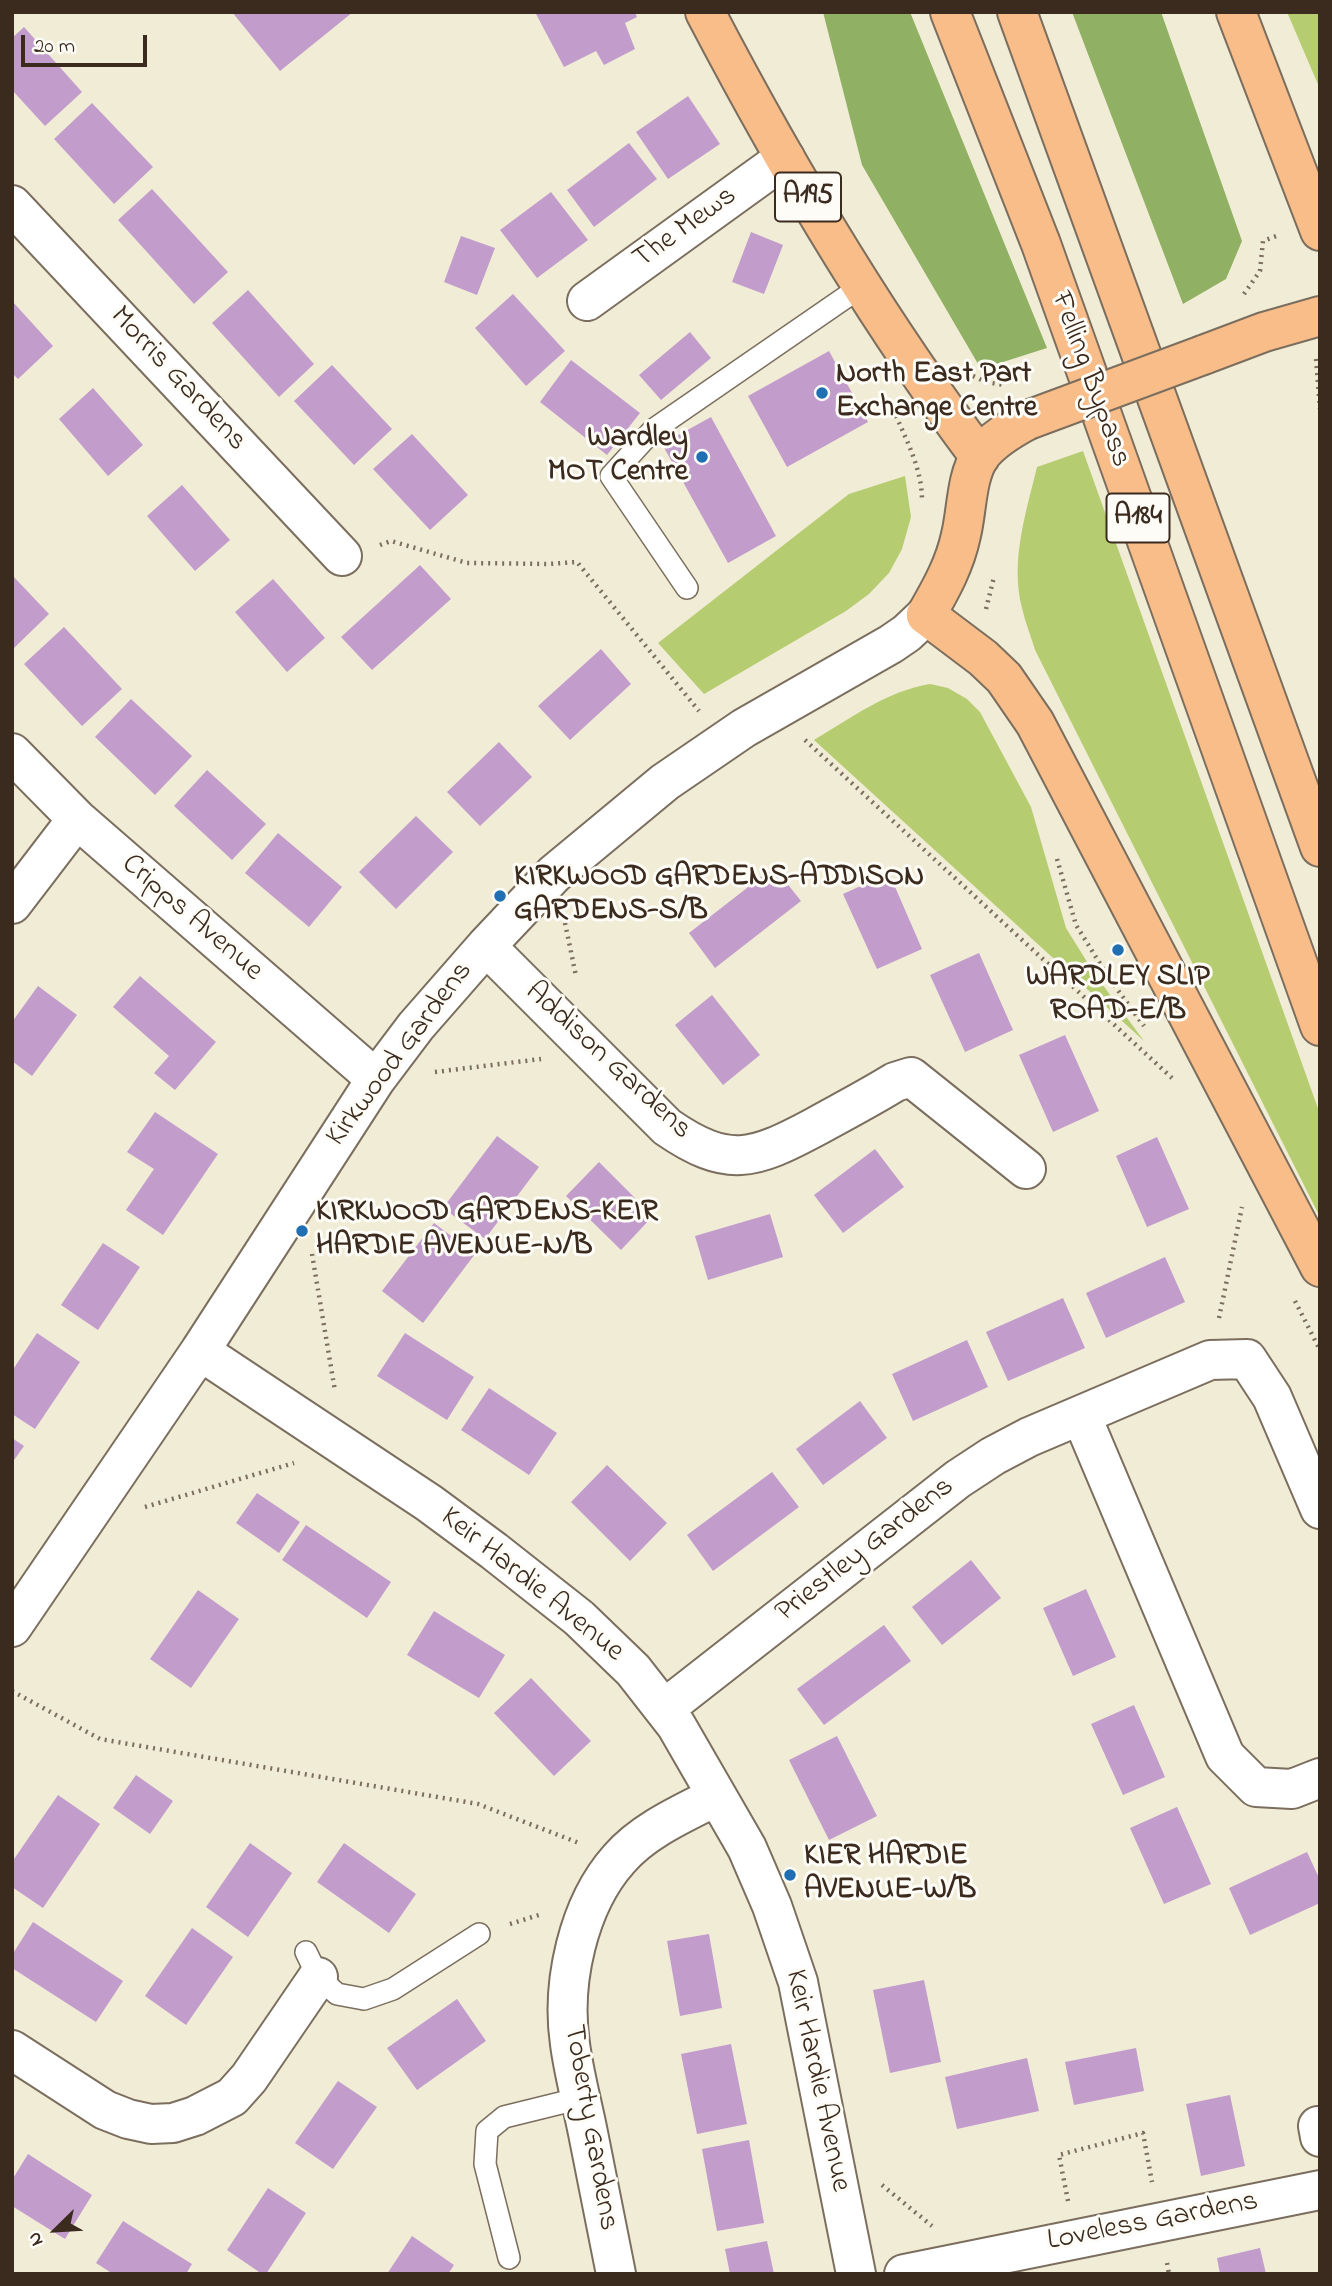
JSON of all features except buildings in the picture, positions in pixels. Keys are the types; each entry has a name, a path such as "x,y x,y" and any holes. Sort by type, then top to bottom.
{"main road":[{"name":"A195","path":"705,12 785,158 862,286 909,359 980,457"},
{"name":"Felling Bypass","path":"950,12 1041,244 1320,1026"},
{"name":"Felling Bypass","path":"1017,12 1320,847"},
{"path":"1236,12 1320,231"},
{"path":"1318,333 1264,332 1028,420 997,440 980,457 953,563 943,587 926,615 983,658 1004,678 1035,723 1320,1267"}],"street":[{"name":"The Mews","path":"587,300 785,158"},
{"name":"Morris Gardens","path":"12,205 342,556"},
{"name":"Kirkwood Gardens","path":"12,1627 200,1351 376,1079 416,1026 486,946 554,874 664,782 774,710 891,644 926,615"},
{"name":"Cripps Avenue","path":"12,753 77,819 376,1079"},
{"path":"12,904 77,819"},
{"name":"Addison Gardens","path":"486,946 667,1127 692,1144 721,1154 751,1155 776,1148 895,1082 911,1077 1026,1169"},
{"name":"Keir Hardie Avenue","path":"200,1351 429,1503 494,1551 579,1618 633,1670 664,1709 747,1848 772,1906 798,1982 856,2274"},
{"name":"Priestley Gardens","path":"664,1709 958,1479 993,1456 1029,1437 1210,1360 1247,1359 1272,1397 1320,1509"},
{"path":"1081,1415 1225,1756 1256,1787 1292,1789 1320,1778"},
{"name":"Toberty Gardens","path":"616,2274 569,2042 568,2000 572,1954 587,1913 602,1883 619,1858 648,1833 717,1796"},
{"path":"12,2050 105,2110 139,2122 173,2123 214,2108 232,2096 249,2078 312,1965"},
{"name":"Loveless Gardens","path":"904,2274 1320,2190"}],"lane":[{"path":"687,588 611,476 653,430 862,286"},
{"path":"312,1965 337,1994 364,1999 393,1989 479,1934"},
{"path":"509,2258 485,2164 488,2131 505,2117 581,2098"}],"path":[{"path":"1240,298 1248,291 1260,271 1264,241"},
{"path":"1318,333 1320,409"},
{"path":"964,371 986,382 1006,385 1015,383"},
{"path":"892,407 920,479 922,508"},
{"path":"342,556 391,541 467,563 549,565 577,562 724,741"},
{"path":"774,710 1180,1085"},
{"path":"1210,1360 1243,1200"},
{"path":"12,1691 100,1739 478,1804 619,1858"},
{"path":"479,1934 554,1910 587,1913"},
{"path":"1076,2239 1059,2155 1143,2133 1169,2274"},
{"path":"830,2144 975,2259"}],"green space":[{"path":"823,12 910,12 1047,348 981,369 862,165"},
{"path":"1072,12 1161,12 1242,241 1226,279 1183,304"},
{"path":"1287,12 1320,12 1320,89"},
{"path":"1083,451 1320,1114 1320,1217 1035,650 1025,618 1019,590 1019,555 1024,519 1037,467"},
{"path":"905,476 911,517 902,549 889,573 869,594 846,611 704,694 658,643 849,494"},
{"path":"930,684 948,688 967,699 980,712 1031,807 1066,928 1094,973 1144,1041 814,740 884,699"}],"place":[{"name":"North East Part Exchange Centre","path":"822,393"},
{"name":"Wardley MOT Centre","path":"702,457"},
{"name":"KIRKWOOD GARDENS-ADDISON GARDENS-S/B","path":"500,896"},
{"name":"WARDLEY SLIP ROAD-E/B","path":"1118,950"},
{"name":"KIRKWOOD GARDENS-KEIR HARDIE AVENUE-N/B","path":"302,1231"},
{"name":"KIER HARDIE AVENUE-W/B","path":"790,1875"}]}
